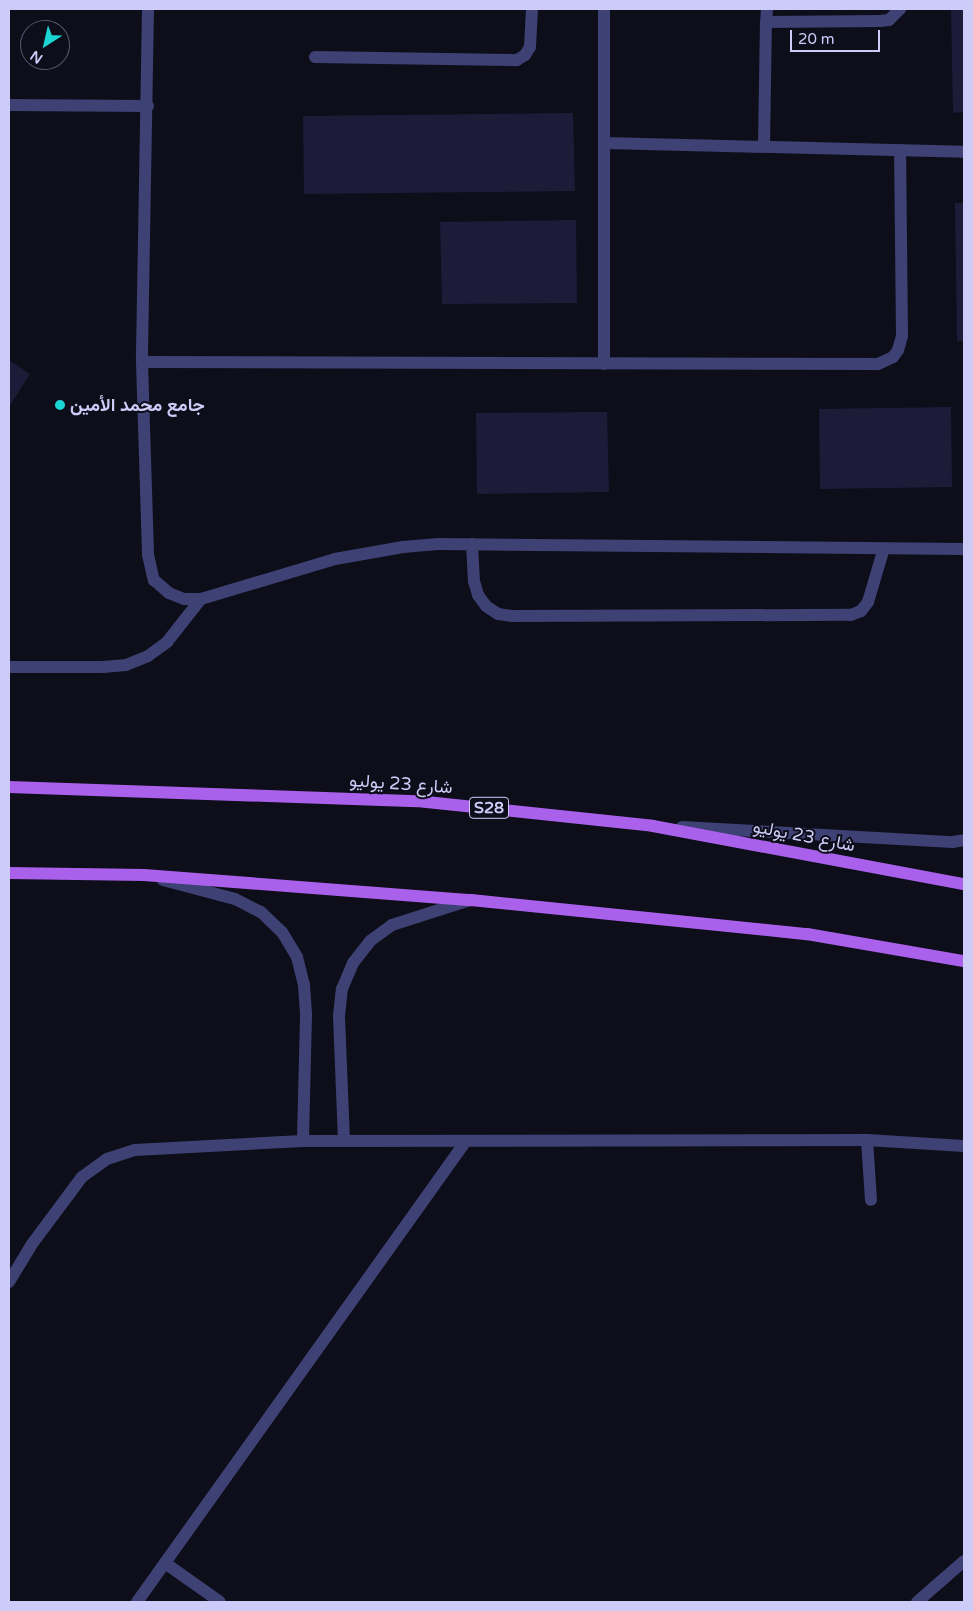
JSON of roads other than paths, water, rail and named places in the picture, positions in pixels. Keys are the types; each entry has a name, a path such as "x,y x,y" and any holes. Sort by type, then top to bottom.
{"main road":[{"name":"شارع 23 يوليو","path":"9,787 417,801 653,826 964,884"},
{"path":"9,873 144,875 471,900 807,934 964,961"}],"street":[{"path":"148,9 148,106 142,362 150,568 154,580 169,594 184,599 201,599 369,552 420,546 472,544 964,549"},
{"path":"315,57 517,60 526,55 530,47 532,9"},
{"path":"604,9 604,364"},
{"path":"764,146 766,15 880,21 889,20 900,9"},
{"path":"9,105 148,106"},
{"path":"605,143 964,152"},
{"path":"142,362 604,364 870,364 887,362 898,350 902,336 900,150"},
{"path":"472,544 474,581 478,595 486,606 498,614 513,616 851,615 861,611 868,602 884,548"},
{"path":"9,667 103,667 126,665 148,656 167,642 201,599"},
{"path":"653,826 953,842 964,840"},
{"path":"144,875 235,899 261,912 282,932 297,957 304,985 304,1141"},
{"path":"344,1141 339,1016 342,989 353,963 370,941 392,924 471,900"},
{"path":"9,1282 32,1244 82,1177 107,1159 135,1150 304,1141 867,1140 964,1146"},
{"path":"867,1140 870,1200"},
{"path":"137,1602 466,1141"},
{"path":"917,1602 964,1561"},
{"path":"165,1563 220,1602"}],"place":[{"name":"جامع محمد الأمين","path":"60,405"}]}
